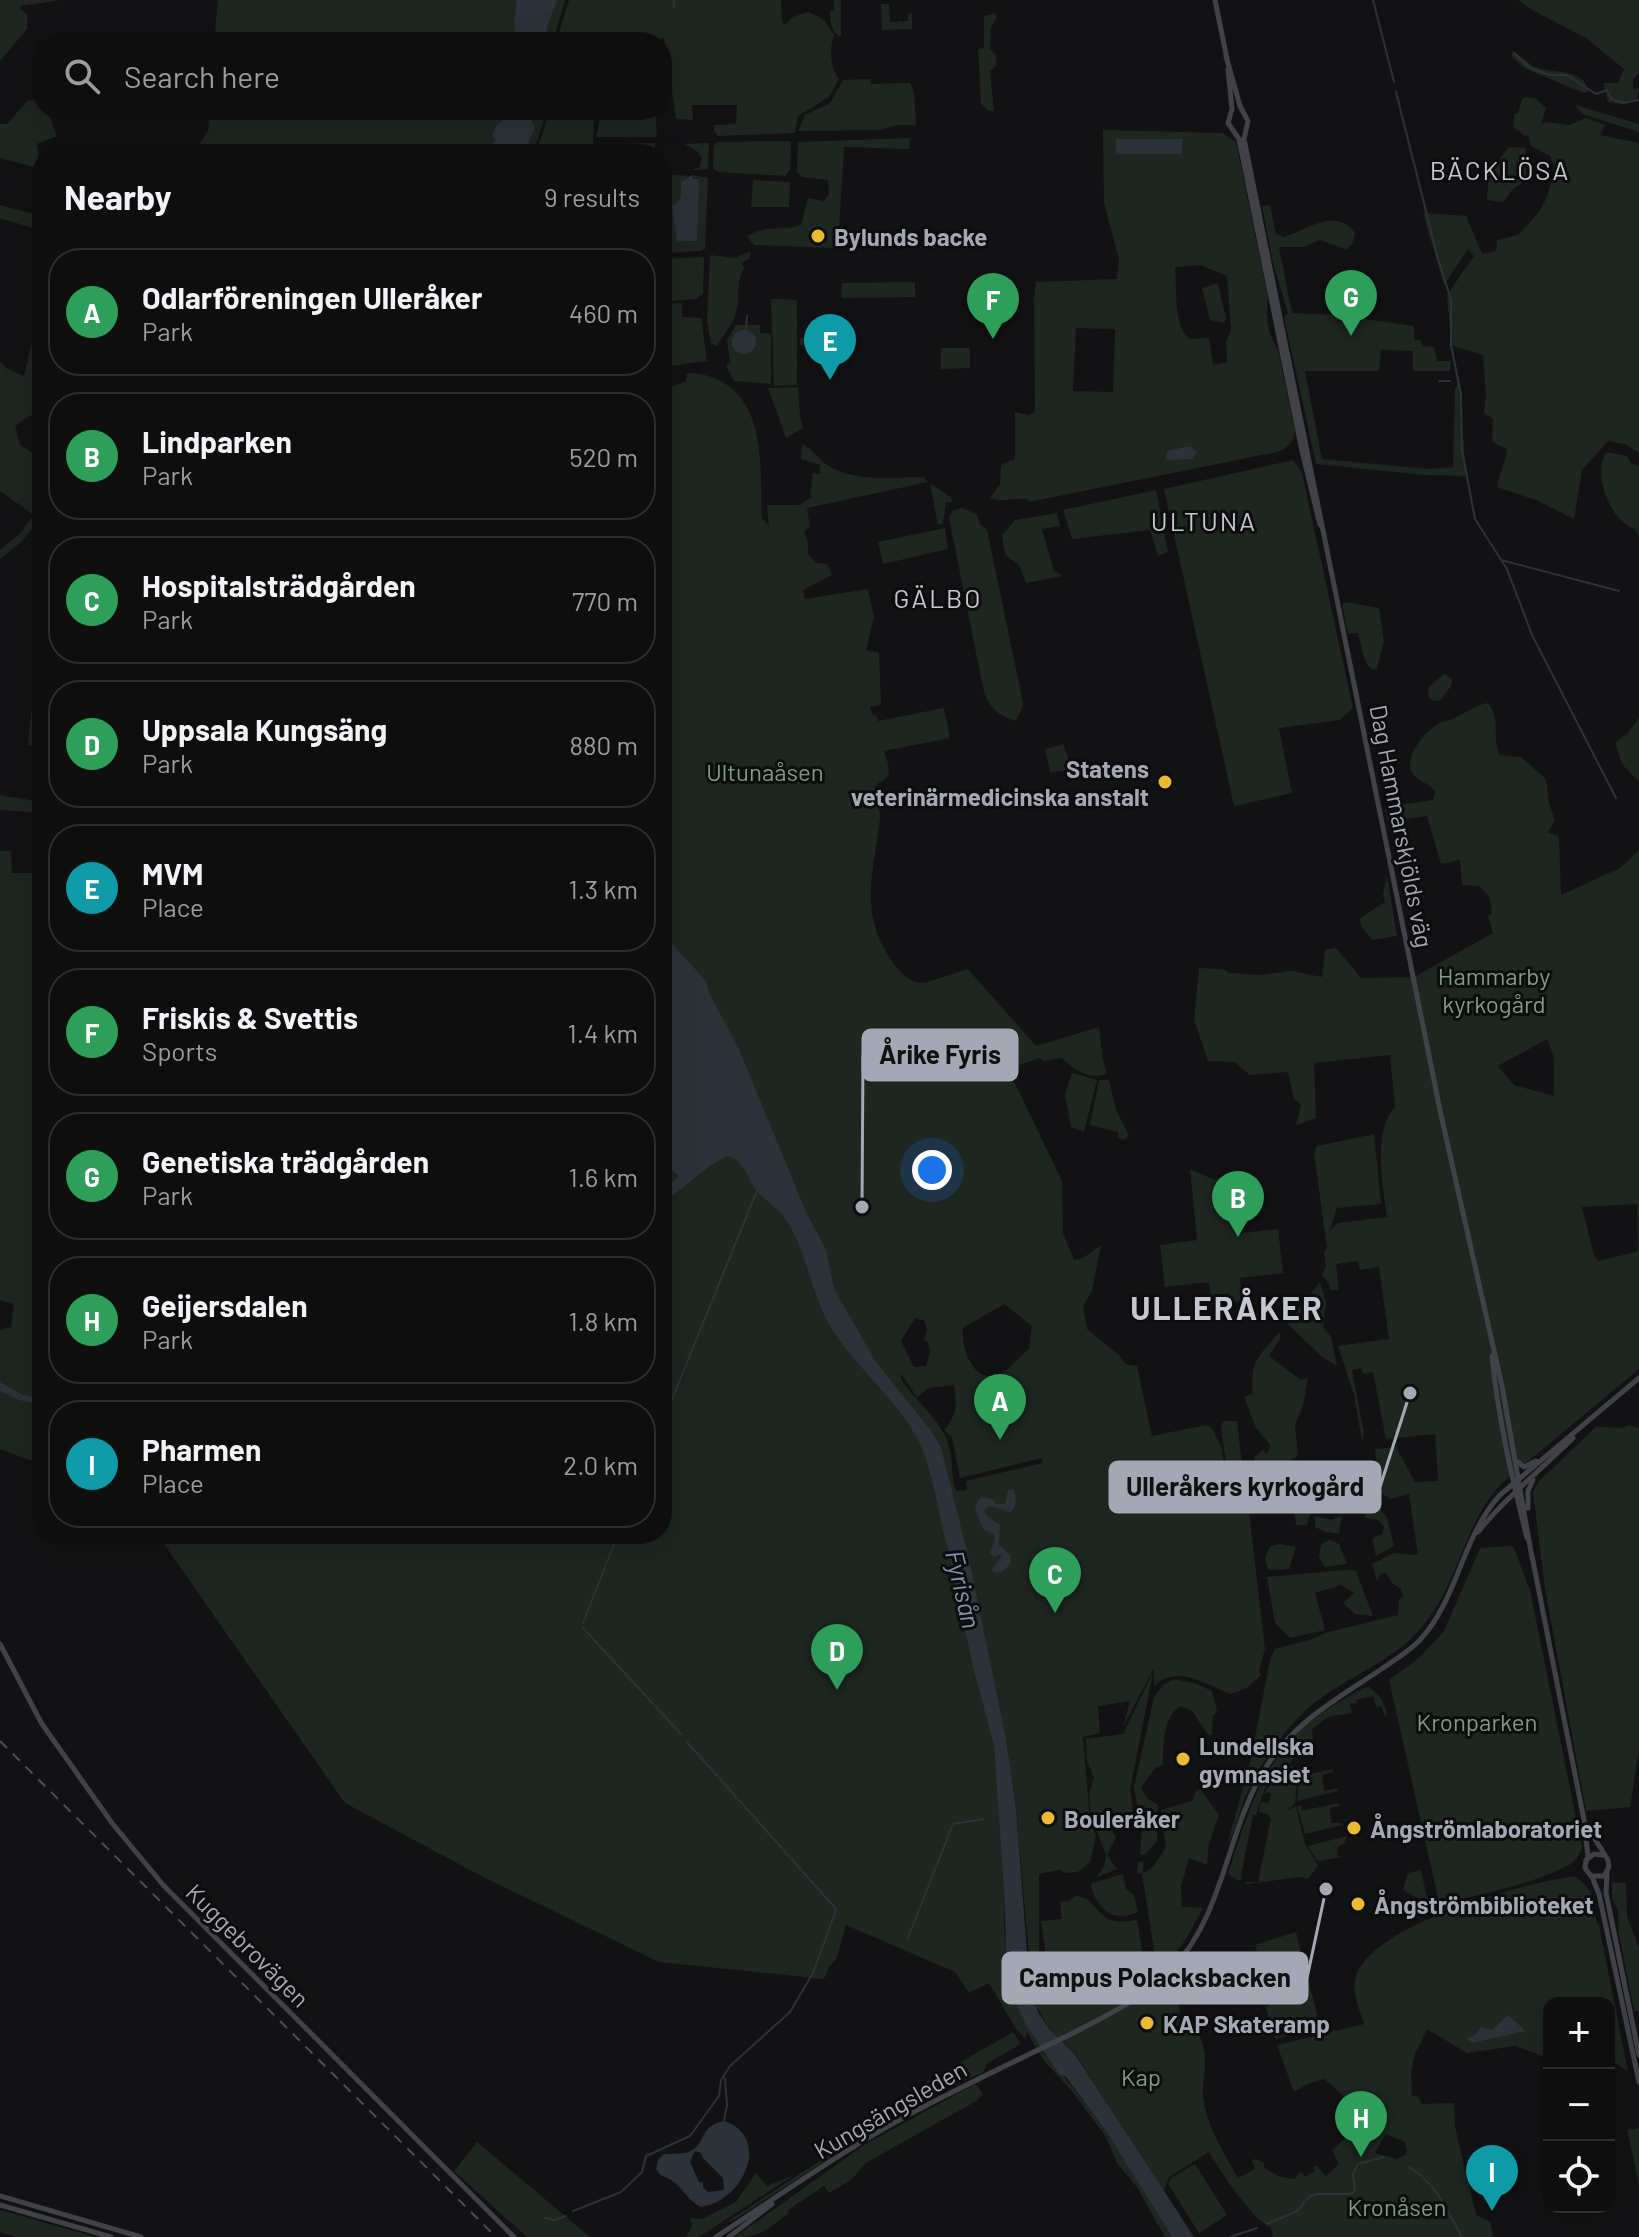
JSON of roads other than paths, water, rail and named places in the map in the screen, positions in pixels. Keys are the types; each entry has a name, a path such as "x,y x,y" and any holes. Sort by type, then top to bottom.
{"main road":[{"name":"Dag Hammarskjölds väg","path":"1215,0 1238,102 1248,121 1244,139 1441,1115 1502,1386 1519,1479"},
{"name":"Dag Hammarskjölds väg","path":"1226,56 1231,115 1228,123 1239,139 1302,451 1329,553"},
{"path":"1231,115 1240,112 1246,116"},
{"path":"1233,131 1240,132 1246,127"},
{"name":"Dag Hammarskjölds väg","path":"1490,1340 1495,1388 1510,1467 1525,1522 1584,1820 1588,1857"},
{"path":"1475,1536 1516,1488 1519,1479 1639,1378"},
{"path":"1500,1495 1538,1474 1602,1409"},
{"path":"1515,1457 1524,1467 1545,1457"},
{"path":"1475,1536 1486,1510 1507,1483 1510,1467"},
{"path":"1525,1522 1528,1491 1538,1474"},
{"path":"1498,1507 1513,1505 1525,1522"},
{"name":"Kungsängsleden","path":"716,2237 844,2153 928,2104 1126,2005 1164,1977 1184,1955 1207,1918 1245,1810 1271,1758 1311,1715 1419,1641 1441,1610 1475,1536"},
{"name":"Kuggebrovägen","path":"0,1644 42,1724 112,1823 164,1886 514,2237"},
{"name":"Dag Hammarskjölds väg","path":"1584,1820 1603,1855"},
{"path":"1639,2055 1606,1893 1608,1862 1603,1855 1594,1854 1588,1857 1585,1868 1599,1894 1639,2082"},
{"path":"1592,1877 1607,1873"},
{"name":"Kungsängsleden","path":"729,2237 794,2186"},
{"path":"0,2196 141,2237"},
{"path":"0,2205 111,2237"}],"water":[{"path":"517,0 557,0 547,32 515,32"},
{"path":"504,120 531,120 535,127 529,144 493,144 495,139 492,136 496,126"},
{"path":"1116,139 1182,139 1182,154 1116,154"},
{"path":"692,175 693,179 699,179 697,241 677,241 672,207 680,199 681,182"},
{"path":"744,330 755,337 756,342 749,353 744,354 733,347 732,342 739,331"},
{"path":"1190,446 1197,452 1192,459 1166,460 1167,451"},
{"name":"Fyrisån","path":"672,943 706,981 708,991 739,1049 806,1212 826,1250 834,1289 876,1362 932,1432 941,1448 968,1555 1006,1738 1016,1808 1030,1992 1039,2014 1050,2030 1074,2053 1194,2237 1172,2237 1108,2134 1066,2077 1059,2074 1025,2023 1014,1999 1006,1960 994,1745 974,1671 952,1557 919,1442 897,1408 831,1327 790,1227 781,1213 757,1191 737,1160 727,1156 672,1196 672,1183 679,1176 672,1171"},
{"path":"0,1382 23,1395 32,1396 32,1403 19,1400 0,1391"},
{"path":"1008,1490 1014,1490 1012,1511 989,1506 984,1511 1000,1525 999,1545 1010,1555 1011,1563 1002,1572 995,1573 991,1570 1002,1556 994,1557 990,1553 995,1539 993,1534 983,1529 975,1510 982,1497 992,1499 996,1504 1005,1504"},
{"path":"1508,2015 1526,2031 1472,2043 1466,2039 1475,2035 1481,2027 1492,2030"},
{"path":"724,2121 739,2129 747,2140 747,2168 729,2193 701,2207 656,2169 658,2160 664,2154 691,2151 716,2123","holes":["695,2151 701,2153 723,2178 724,2190 708,2192 699,2182 690,2162"]}],"waterway":[{"path":"674,0 674,7"},
{"path":"1373,0 1394,82"},
{"path":"1514,53 1530,68 1550,75 1567,75 1596,94 1607,90 1611,99 1622,103 1639,100"},
{"path":"1396,92 1451,300 1451,345 1461,395 1462,450 1475,519 1507,569 1532,635 1616,798"},
{"path":"746,329 747,316"},
{"path":"1439,381 1450,381"},
{"path":"1501,560 1619,591"},
{"path":"672,1399 758,1188"},
{"path":"583,1623 614,1544"},
{"path":"583,1628 681,1734"},
{"path":"573,2211 621,2192 642,2172 646,2156 690,2136 719,2096 721,2080 730,2066 790,2012 813,1973 836,1909 687,1742"},
{"path":"907,1940 953,1824 983,1819"},
{"path":"724,2121 727,2105 725,2078"},
{"path":"1267,2224 1297,2211 1310,2196 1351,2194 1355,2191 1353,2174 1358,2164 1384,2157"},
{"path":"1409,2167 1434,2189 1462,2237"},
{"path":"545,2218 555,2220 566,2216"},
{"path":"1230,2237 1257,2228"}],"railway":[{"path":"0,1741 496,2237"}],"place":[{"name":"Bylunds backe","path":"818,236"},
{"name":"Genetiska trädgården","path":"1351,336"},
{"name":"Friskis & Svettis","path":"993,339"},
{"name":"MVM","path":"830,380"},
{"name":"Statens veterinärmedicinska anstalt","path":"1165,782"},
{"name":"Årike Fyris","path":"862,1207"},
{"name":"Lindparken","path":"1238,1237"},
{"name":"Ulleråkers kyrkogård","path":"1410,1393"},
{"name":"Odlarföreningen Ulleråker","path":"1000,1440"},
{"name":"Hospitalsträdgården","path":"1055,1613"},
{"name":"Uppsala Kungsäng","path":"837,1690"},
{"name":"Lundellska gymnasiet","path":"1183,1759"},
{"name":"Bouleråker","path":"1048,1818"},
{"name":"Ångströmlaboratoriet","path":"1354,1828"},
{"name":"Campus Polacksbacken","path":"1326,1889"},
{"name":"Ångströmbiblioteket","path":"1358,1904"},
{"name":"KAP Skateramp","path":"1147,2023"},
{"name":"Geijersdalen","path":"1361,2157"},
{"name":"Pharmen","path":"1492,2211"}],"district":[{"name":"BÄCKLÖSA","path":"1500,169"},
{"name":"ULTUNA","path":"1204,520"},
{"name":"GÄLBO","path":"938,597"},
{"name":"ULLERÅKER","path":"1227,1307"}],"park label":[{"name":"Ultunaåsen","path":"765,771"},
{"name":"Hammarby kyrkogård","path":"1494,989"},
{"name":"Kronparken","path":"1477,1721"},
{"name":"Kap","path":"1141,2076"},
{"name":"Kronåsen","path":"1397,2206"}]}
